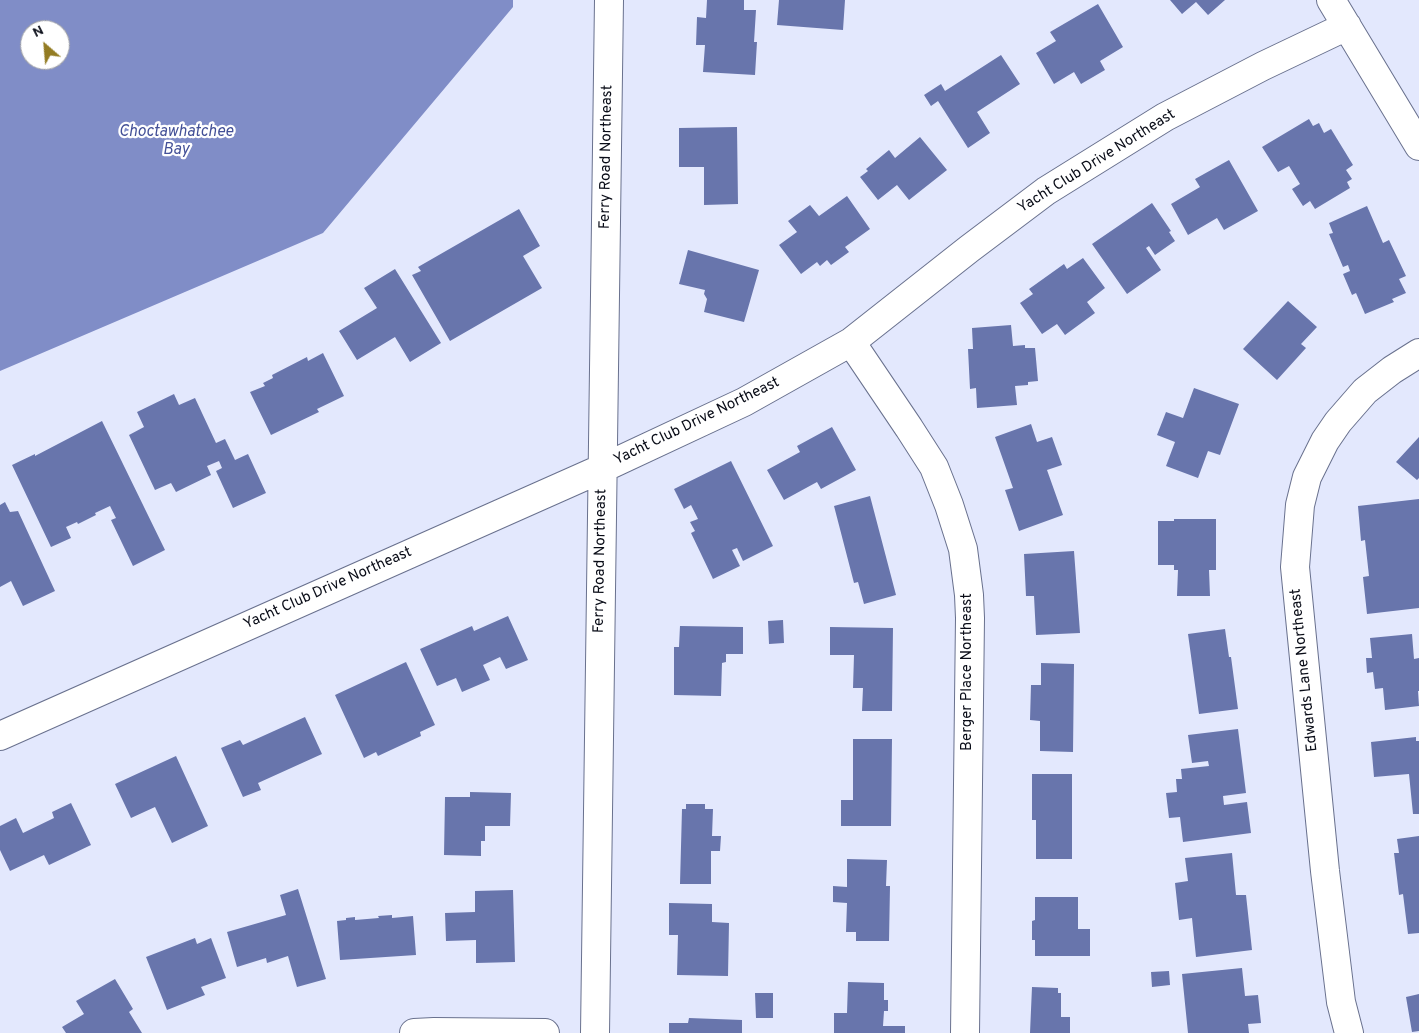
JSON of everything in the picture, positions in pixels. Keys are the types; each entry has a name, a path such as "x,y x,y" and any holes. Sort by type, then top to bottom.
{"street":[{"name":"Ferry Road Northeast","path":"595,1033 609,0"},
{"path":"1330,0 1419,146"},
{"name":"Yacht Club Drive Northeast","path":"0,736 603,468 744,402 851,342 969,248 1046,191 1165,117 1263,66 1346,26"},
{"name":"Berger Place Northeast","path":"851,342 934,467 949,505 962,549 969,595 970,618 965,1033"},
{"name":"Edwards Lane Northeast","path":"1349,1033 1341,1002 1325,871 1295,567 1300,505 1307,477 1325,441 1338,422 1365,391 1392,370 1419,353"},
{"path":"414,1033 544,1033"}],"water":[{"name":"Choctawhatchee Bay","path":"0,0 513,0 513,7 323,233 0,371"}],"building":[{"path":"707,0 744,0 744,10 756,10 754,42 757,42 755,75 703,72 705,45 696,45 697,17 706,18"},
{"path":"779,0 845,0 843,30 777,25"},
{"path":"1170,0 1225,0 1208,15 1196,2 1182,14"},
{"path":"1098,4 1123,47 1100,61 1105,70 1081,84 1074,72 1054,84 1036,53 1056,41 1050,32"},
{"path":"1001,55 1020,84 977,112 990,133 968,148 938,101 931,106 924,95 941,84 945,91"},
{"path":"1309,119 1313,126 1319,123 1324,133 1331,129 1353,165 1346,170 1352,179 1347,182 1350,188 1315,209 1310,201 1303,206 1292,189 1300,184 1289,166 1278,172 1262,147"},
{"path":"737,127 738,204 704,205 704,167 679,167 679,128"},
{"path":"920,137 947,170 909,200 897,185 878,200 860,177 868,171 866,169 889,150 895,158"},
{"path":"1229,160 1258,211 1224,230 1217,218 1188,235 1171,204 1200,187 1195,179"},
{"path":"847,196 870,229 845,247 849,252 831,265 827,260 820,266 817,262 801,274 779,245 797,232 788,221 810,205 819,216"},
{"path":"1152,203 1171,231 1169,232 1175,241 1155,255 1149,246 1146,248 1161,270 1127,294 1092,244"},
{"path":"1367,206 1383,243 1389,240 1406,276 1399,279 1406,293 1392,299 1394,302 1365,314 1356,293 1352,295 1343,274 1350,271 1348,265 1343,267 1329,234 1333,233 1329,223"},
{"path":"519,209 540,246 523,256 542,288 450,341 412,275 421,271 418,267"},
{"path":"688,250 759,270 744,322 704,312 707,299 704,294 705,290 679,284"},
{"path":"1083,258 1105,288 1087,302 1095,313 1065,335 1057,324 1042,334 1020,303 1033,294 1029,289 1064,264 1067,269"},
{"path":"395,269 441,343 410,362 395,337 357,360 339,331 377,308 364,288"},
{"path":"1288,301 1317,327 1301,344 1306,348 1277,380 1243,349"},
{"path":"1011,325 1013,346 1025,345 1025,348 1035,348 1038,381 1028,382 1028,385 1015,386 1017,405 977,408 976,388 970,389 968,349 973,349 972,328"},
{"path":"323,353 344,396 317,409 319,412 271,435 250,392 265,386 263,383 273,378 272,375 307,357 308,361"},
{"path":"1194,388 1239,404 1220,455 1208,451 1198,478 1166,466 1175,442 1157,435 1166,412 1183,418"},
{"path":"174,394 179,405 195,398 216,443 225,439 235,460 248,454 266,493 233,508 216,471 222,468 219,461 207,466 211,475 176,492 171,483 155,490 129,435 144,427 137,412"},
{"path":"102,421 165,550 133,566 111,520 116,518 110,506 78,524 77,522 66,527 71,538 51,547 12,465 35,454 35,456"},
{"path":"1031,424 1037,442 1052,437 1062,465 1047,470 1063,515 1019,531 1005,490 1013,488 995,437"},
{"path":"832,427 856,470 821,489 817,482 784,500 767,470 800,452 797,446"},
{"path":"1419,437 1419,478 1417,480 1396,462"},
{"path":"731,461 773,546 743,561 737,548 732,550 740,566 713,579 691,533 695,531 690,522 698,519 691,505 684,509 674,489"},
{"path":"870,496 896,595 864,604 858,582 854,583 834,506"},
{"path":"1419,499 1419,608 1367,614 1363,577 1369,576 1365,540 1361,541 1358,506"},
{"path":"5,502 10,512 18,511 55,591 23,606 11,581 0,587 0,505"},
{"path":"1174,519 1216,519 1216,570 1209,570 1210,596 1177,596 1178,570 1174,570 1174,565 1158,565 1158,521 1174,521"},
{"path":"1074,551 1080,633 1036,635 1034,596 1026,596 1024,554"},
{"path":"508,616 528,660 506,669 500,657 483,665 490,680 462,692 456,678 437,686 420,649 472,626 474,631"},
{"path":"783,620 784,643 769,644 768,621"},
{"path":"680,626 743,627 743,654 726,654 726,662 722,663 721,696 674,695 674,647 679,647"},
{"path":"830,627 893,628 892,711 862,711 863,688 853,688 854,655 830,655"},
{"path":"1225,629 1238,709 1199,714 1188,634"},
{"path":"1412,634 1414,659 1419,658 1419,706 1385,710 1383,688 1375,689 1373,672 1367,673 1366,658 1372,658 1370,638"},
{"path":"406,662 435,725 420,732 421,736 378,756 376,752 364,758 335,695"},
{"path":"1041,663 1074,664 1073,752 1040,751 1040,721 1030,720 1031,685 1041,685"},
{"path":"305,717 322,754 258,783 261,790 243,797 221,748 240,740 243,745"},
{"path":"1238,729 1246,793 1223,796 1224,805 1247,802 1251,833 1183,842 1180,817 1169,818 1166,793 1177,792 1176,779 1182,779 1181,769 1209,766 1208,761 1192,763 1188,735"},
{"path":"1416,737 1416,741 1419,741 1419,814 1413,814 1409,774 1374,777 1371,742"},
{"path":"853,739 892,739 891,826 841,826 841,800 853,800"},
{"path":"176,756 208,826 172,843 155,807 131,818 115,784"},
{"path":"1032,774 1072,774 1072,859 1036,859 1036,820 1032,820"},
{"path":"470,792 511,793 510,826 485,826 485,841 481,841 481,856 444,855 445,797 470,797"},
{"path":"71,803 91,845 49,865 44,855 10,871 0,850 0,826 16,818 23,833 54,818 52,812"},
{"path":"686,804 705,804 705,809 713,809 712,836 721,836 720,851 711,851 711,884 680,884 682,809 686,809"},
{"path":"1419,836 1419,933 1408,934 1403,894 1399,895 1394,853 1399,853 1397,839"},
{"path":"1232,853 1236,895 1246,895 1252,950 1196,957 1192,918 1179,920 1175,883 1188,881 1185,858"},
{"path":"847,859 887,860 886,886 890,886 889,941 856,941 856,932 846,932 847,903 833,902 833,886 847,887"},
{"path":"298,889 326,979 297,987 288,956 267,963 266,958 237,967 227,932 286,915 280,895"},
{"path":"513,890 515,962 476,963 476,940 446,941 445,913 475,912 475,891"},
{"path":"1035,897 1078,897 1078,929 1090,929 1090,956 1035,956 1035,940 1032,940 1032,921 1035,920"},
{"path":"669,903 712,904 712,922 729,923 728,976 677,975 678,935 669,935"},
{"path":"392,915 392,918 413,916 416,955 340,960 337,921 355,917 355,920"},
{"path":"195,938 197,944 211,938 226,978 201,987 205,995 167,1010 146,957"},
{"path":"1242,968 1245,996 1258,995 1261,1023 1248,1024 1249,1033 1188,1033 1182,974"},
{"path":"1169,971 1170,985 1152,987 1151,972"},
{"path":"115,979 133,1009 129,1012 142,1033 66,1033 62,1027 84,1014 76,1001"},
{"path":"848,982 884,983 884,1000 888,1000 888,1011 884,1011 883,1026 905,1026 905,1033 834,1033 834,1013 847,1013"},
{"path":"1032,987 1058,988 1058,993 1061,993 1061,1017 1070,1017 1070,1033 1030,1033"},
{"path":"755,993 773,993 773,1018 756,1018"},
{"path":"1419,994 1419,1031 1412,1032 1406,997"},
{"path":"689,1018 742,1020 742,1033 669,1033 669,1023 688,1023"}]}
